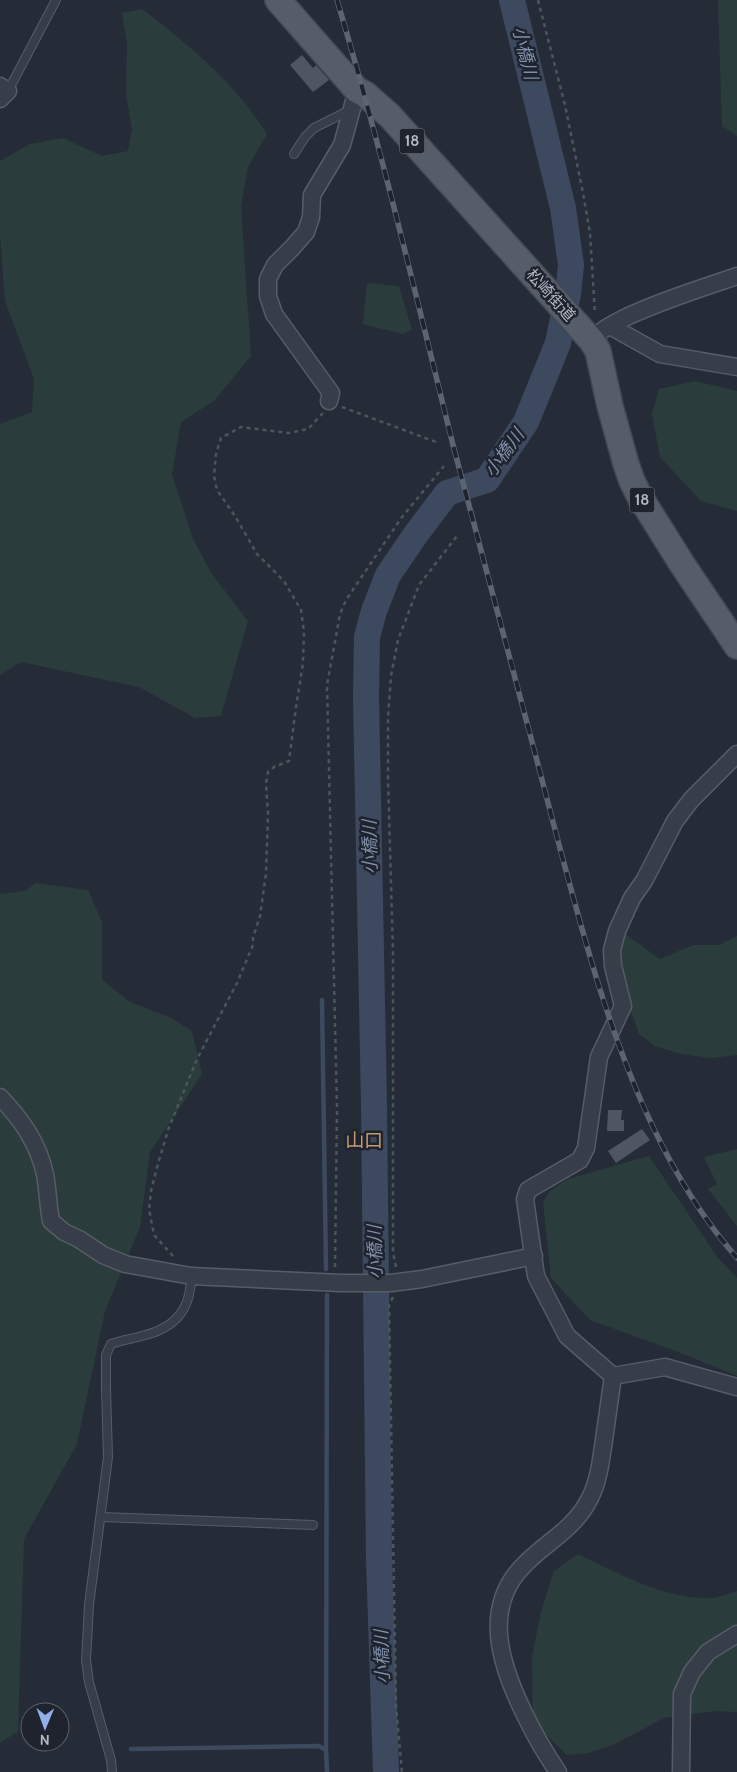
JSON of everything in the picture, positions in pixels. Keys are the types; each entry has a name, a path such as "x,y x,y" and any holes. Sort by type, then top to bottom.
{"main road":[{"name":"松崎街道","path":"278,0 354,99 365,94 390,116 543,285 597,334 598,351 626,464 632,481 682,564 737,646"}],"street":[{"path":"329,401 331,393 274,314 268,296 268,279 275,265 306,232 311,218 312,195 342,145 354,99"},
{"path":"597,334 621,319 737,276"},
{"path":"597,334 660,354 737,367"},
{"path":"613,1376 566,1336 536,1276 525,1198 528,1190 580,1160 586,1148 599,1057 623,1006 613,966 612,950 617,931 632,898 644,881 675,821 691,800 737,754"},
{"path":"0,1097 13,1111 36,1146 45,1175 51,1221 64,1232 79,1239 102,1255 125,1264 191,1276 338,1283 395,1282 422,1279 534,1256"},
{"path":"613,1376 665,1367 737,1387"},
{"path":"558,1772 540,1744 505,1670 498,1631 500,1609 506,1590 522,1566 577,1519 590,1498 598,1477 613,1376"},
{"path":"681,1772 682,1694 692,1672 708,1652 724,1640 737,1634"}],"lane":[{"path":"3,92 56,0"},
{"path":"294,154 314,128 354,99"},
{"path":"112,1772 89,1682 86,1660 89,1605 102,1517 108,1457 106,1355 111,1344 124,1339 142,1336 170,1325 185,1308 191,1290 191,1276"},
{"path":"102,1517 312,1525"}],"path":[{"path":"538,0 565,105 583,193 590,234 597,334"},
{"path":"191,1276 154,1235 149,1209 151,1191 168,1130 194,1068 237,983 253,945 253,938 260,916 266,874 268,814 266,783 268,772 274,767 290,761 303,663 304,632 301,610 284,580 257,554 217,490 214,476 216,454 221,438 241,427 289,433 308,429 322,414 329,401 436,442"},
{"path":"338,1283 337,1108 327,685 338,624 346,600 402,517 444,466"},
{"path":"402,1772 396,1706 389,1305 398,1290 395,1282 393,1252 393,953 388,717 391,676 398,640 418,585 457,536"}],"shaded area":[{"path":"717,0 737,0 737,136 722,126"},
{"path":"142,9 176,36 226,82 255,116 267,134 248,167 241,206 251,356 214,401 181,422 172,474 193,539 212,574 248,621 221,716 195,718 139,687 21,662 0,675 0,424 32,412 34,379 5,301 0,235 0,161 30,144 63,138 102,156 128,151 132,130 126,93 127,44 122,13"},
{"path":"367,283 399,286 412,330 403,334 363,324"},
{"path":"695,381 737,391 737,511 701,501 660,457 652,414 659,389"},
{"path":"36,883 88,890 102,922 102,980 130,1002 171,1018 192,1031 202,1074 150,1152 140,1227 105,1311 77,1444 24,1539 18,1731 0,1743 0,894 25,891"},
{"path":"624,933 660,959 693,945 719,945 737,936 737,1055 710,1058 681,1054 655,1046 639,1034 620,979 618,958"},
{"path":"737,1149 737,1226 708,1189 717,1184 704,1157"},
{"path":"649,1156 718,1258 737,1278 737,1376 681,1353 590,1320 551,1278 543,1202 550,1191 568,1179"},
{"path":"578,1554 642,1584 677,1595 711,1598 737,1591 737,1712 715,1711 664,1718 613,1745 588,1753 567,1755 533,1722 532,1657 541,1612 554,1571"}],"building":[{"path":"302,55 313,68 316,65 329,80 313,92 290,65"},
{"path":"608,1110 622,1110 621,1120 624,1120 624,1131 607,1131"},
{"path":"642,1129 650,1140 616,1163 608,1151"}],"waterway":[{"name":"小橋川","path":"386,1772 379,1560 374,1105 366,696 367,637 374,611 388,575 416,534 447,493 487,480 526,422 558,343 568,294 571,265 563,208 512,0"},
{"path":"322,1000 326,1269"},
{"path":"326,1750 327,1295"},
{"path":"131,1749 319,1746 326,1750 327,1772"}],"railway":[{"path":"337,0 383,166 462,480 569,884 597,980 622,1054 653,1126 690,1195 712,1227 737,1258"}],"district":[{"name":"山口","path":"364,1140"}]}
